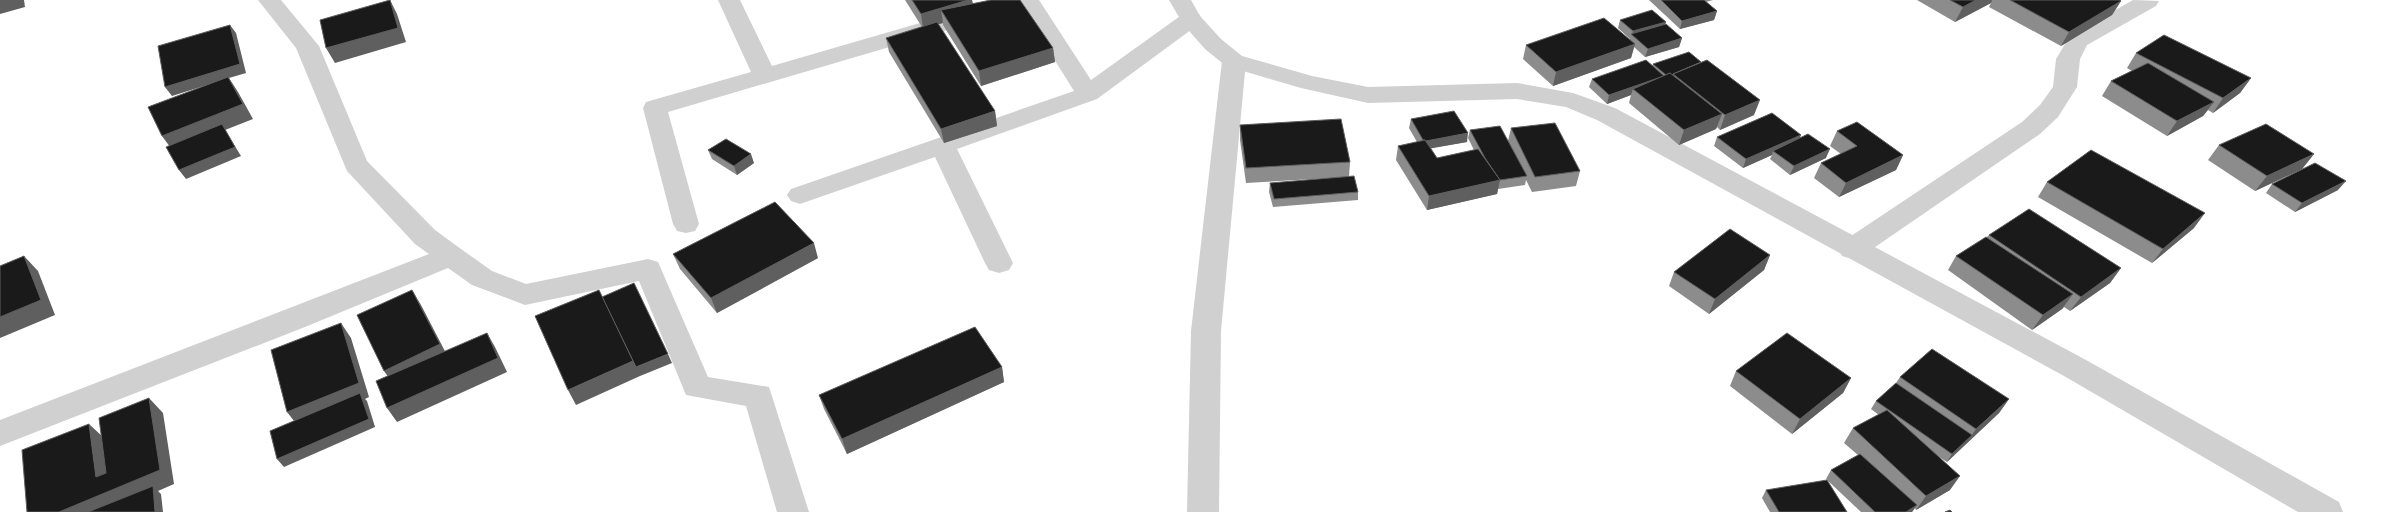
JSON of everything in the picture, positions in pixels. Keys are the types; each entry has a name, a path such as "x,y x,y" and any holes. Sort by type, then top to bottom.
{"street":[{"path":"269,0 307,46 356,165 425,237 451,256 482,278 525,295 648,269 697,387 758,396 793,512"},
{"path":"728,0 765,76"},
{"path":"686,224 655,108 1023,0"},
{"path":"1028,0 1088,94"},
{"path":"1852,249 2031,128 2049,111 2065,87 2068,59 2078,40 2148,1"},
{"path":"800,195 1088,94 1186,10 1213,44 1234,61 1309,84 1368,95 1516,91 1543,94 1573,101 1606,114 1641,131 1852,249 2083,373 2326,512"},
{"path":"1203,512 1206,331 1234,61"},
{"path":"942,145 999,263"},
{"path":"0,433 165,370 451,256"}],"building":[{"path":"390,0 398,28 326,48 320,20"},
{"path":"912,0 968,0 921,14"},
{"path":"991,0 1020,0 1053,48 979,71 941,10"},
{"path":"1661,0 1704,0 1717,11 1682,21"},
{"path":"1950,0 1976,0 1963,7"},
{"path":"2010,0 2120,0 2121,1 2069,32"},
{"path":"1652,10 1666,22 1633,31 1620,20"},
{"path":"1604,18 1635,44 1556,72 1526,45"},
{"path":"937,22 995,111 941,129 886,38"},
{"path":"1666,24 1682,38 1648,49 1631,34"},
{"path":"230,25 240,64 165,87 158,46"},
{"path":"2164,35 2251,78 2223,98 2136,53"},
{"path":"1689,52 1701,62 1672,75 1670,73 1666,75 1653,64"},
{"path":"1646,60 1664,76 1609,95 1592,79"},
{"path":"1707,60 1760,100 1725,115 1673,74"},
{"path":"2148,63 2214,102 2177,121 2111,81"},
{"path":"1670,73 1722,114 1684,130 1633,89"},
{"path":"228,77 243,104 162,136 148,107"},
{"path":"1454,111 1468,133 1426,141 1423,140 1411,119"},
{"path":"1772,113 1801,135 1746,159 1717,137"},
{"path":"1341,119 1350,162 1246,168 1240,125"},
{"path":"1857,122 1903,155 1846,183 1821,163 1857,146 1837,131"},
{"path":"1555,123 1580,171 1535,177 1511,128"},
{"path":"222,124 235,147 179,170 166,147"},
{"path":"2266,124 2314,154 2267,176 2219,145"},
{"path":"1500,126 1527,176 1500,180 1485,158 1470,130"},
{"path":"1808,134 1830,149 1794,166 1773,151"},
{"path":"726,139 751,154 734,166 708,150"},
{"path":"1425,140 1437,158 1478,149 1500,180 1429,196 1398,146"},
{"path":"2091,150 2205,213 2163,249 2047,182"},
{"path":"2315,163 2346,181 2302,203 2272,184"},
{"path":"1354,176 1358,192 1274,199 1270,183"},
{"path":"775,202 814,243 711,298 673,254"},
{"path":"2029,209 2121,268 2081,297 1989,235"},
{"path":"1730,229 1770,255 1715,299 1674,272"},
{"path":"1986,237 2073,294 2043,315 1956,256"},
{"path":"24,256 41,300 0,317 0,266"},
{"path":"634,283 668,354 636,367 602,297"},
{"path":"412,290 440,344 384,371 357,315"},
{"path":"599,290 633,361 568,390 535,316"},
{"path":"341,323 359,383 287,412 271,350"},
{"path":"975,327 1002,367 842,439 819,395"},
{"path":"487,333 498,358 387,408 376,381"},
{"path":"1787,333 1851,378 1800,419 1736,371"},
{"path":"1932,349 2009,399 1976,429 1900,377"},
{"path":"1896,383 1972,435 1952,454 1876,401"},
{"path":"360,393 369,419 277,459 270,431"},
{"path":"149,398 160,470 59,512 27,512 22,450 89,424 96,477 106,473 99,418"},
{"path":"1887,410 1960,476 1926,496 1853,428"},
{"path":"1860,454 1917,505 1906,512 1875,512 1831,470"},
{"path":"1827,480 1847,512 1779,512 1766,490"},
{"path":"153,486 155,512 88,512"}]}
